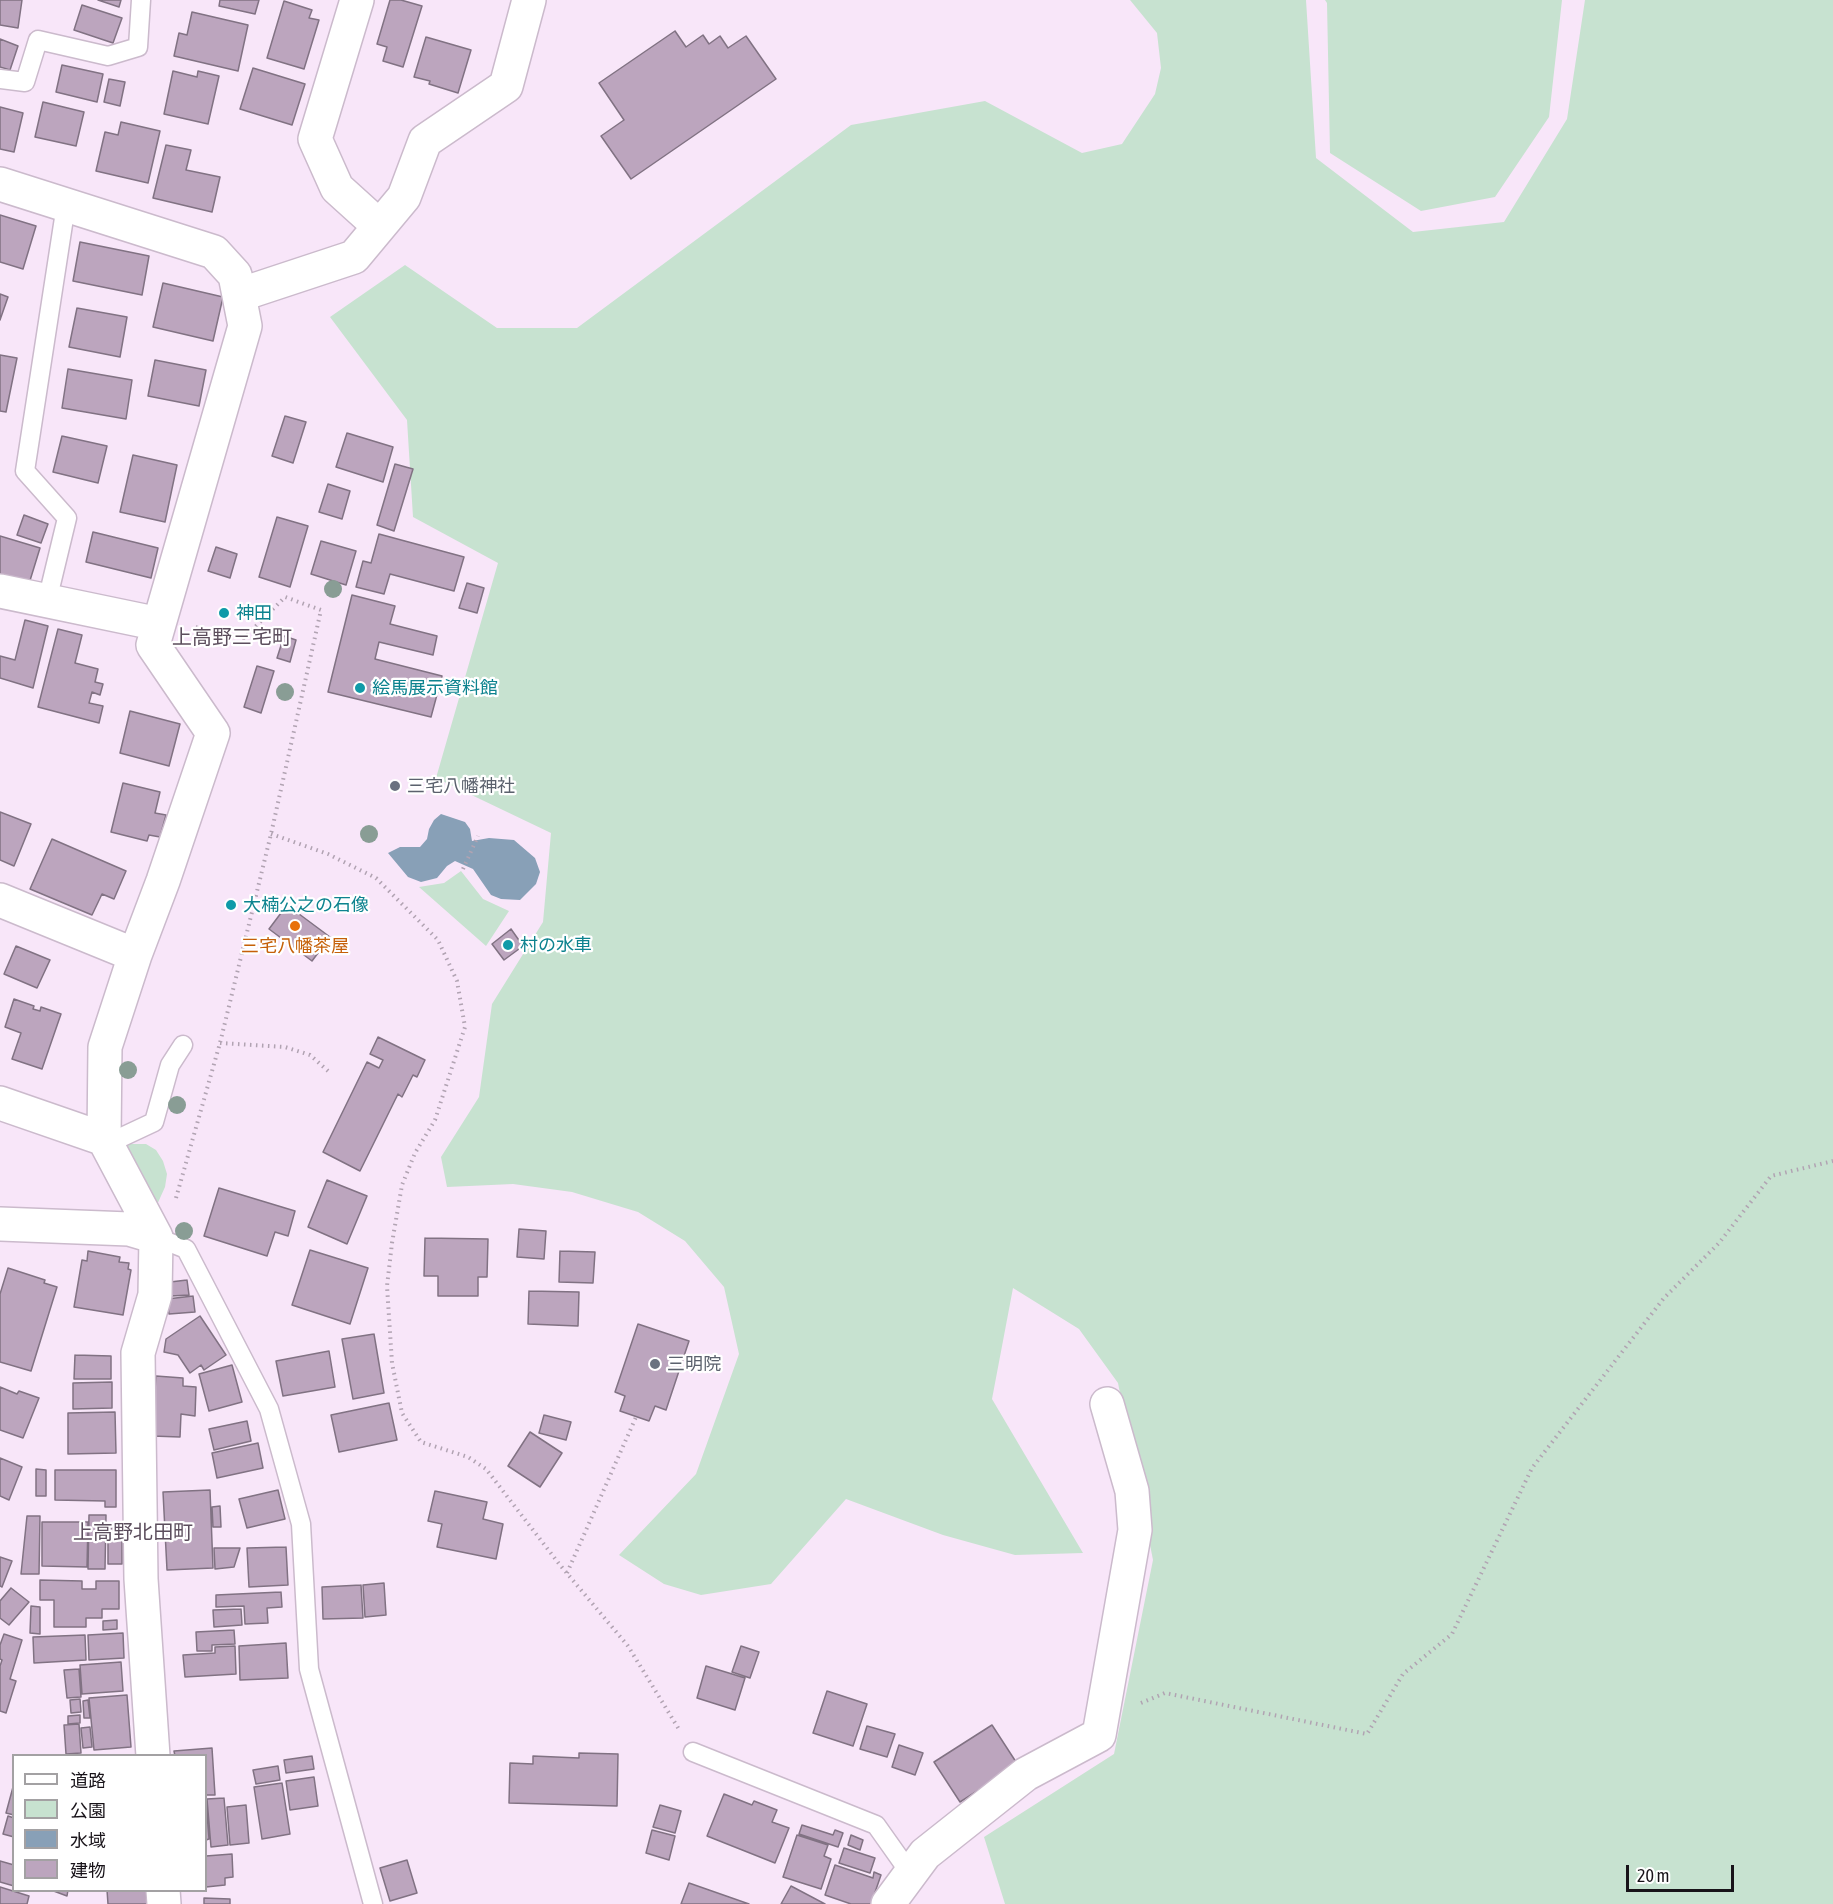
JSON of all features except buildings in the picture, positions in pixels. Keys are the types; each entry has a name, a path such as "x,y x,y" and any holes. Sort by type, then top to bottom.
{"street":[{"path":"357,0 315,139 337,188 380,226"},
{"path":"239,295 354,257 404,197 424,141 506,86 529,0"},
{"path":"0,184 214,252 235,275 245,327 173,625 153,645 213,734 105,1047 104,1139 156,1237 155,1295 138,1353 141,1579 153,1754"},
{"path":"0,591 173,625"},
{"path":"0,900 135,955"},
{"path":"0,1103 104,1139"},
{"path":"0,1224 129,1229 156,1237"},
{"path":"888,1904 925,1854 1026,1774 1099,1735 1135,1530 1132,1491 1107,1404"}],"lane":[{"path":"0,79 26,82 38,40 108,56 138,47 141,0"},
{"path":"47,601 67,518 25,471 66,205"},
{"path":"104,1139 122,1137 154,1122 170,1065 183,1045"},
{"path":"156,1237 186,1249 268,1409 301,1524 309,1669 373,1904"},
{"path":"693,1752 876,1825 910,1873"}],"path":[{"path":"173,625 244,638 285,597 321,610 271,834 220,1043 174,1204"},
{"path":"271,834 328,854 376,878 438,940 458,981 465,1027 435,1120 415,1153 402,1185 392,1243 387,1286 392,1363 402,1413 421,1442 460,1454 486,1469 567,1573 628,1646 693,1752"},
{"path":"463,869 478,836"},
{"path":"220,1043 285,1047 310,1055 328,1071"},
{"path":"1101,1720 1165,1694 1367,1734 1403,1674 1452,1634 1532,1468 1664,1299 1719,1243 1771,1176 1833,1161"},
{"path":"567,1573 636,1417"}],"green space":[{"path":"1130,0 1306,0 1316,158 1413,232 1504,222 1567,119 1585,0 1833,0 1833,1904 1005,1904 984,1837 1114,1754 1153,1560 1118,1383 1079,1329 1013,1288 992,1399 1083,1553 1015,1555 943,1535 846,1499 771,1584 701,1595 664,1584 619,1555 696,1474 739,1354 724,1287 685,1241 638,1212 572,1192 513,1184 447,1187 441,1157 479,1097 492,1004 543,922 551,833 436,778 498,563 413,517 407,420 330,317 405,265 497,328 577,328 851,125 985,101 1082,153 1122,144 1155,94 1161,68 1157,33"},
{"path":"1325,0 1562,0 1549,117 1495,197 1421,211 1330,153 1327,3"},
{"path":"461,871 483,899 509,911 486,946 419,887 444,883"},
{"path":"127,1144 146,1144 156,1150 163,1161 167,1174 165,1187 156,1207 131,1159"}],"water":[{"path":"441,814 465,822 470,829 472,841 489,838 514,840 535,858 540,872 536,884 520,900 501,899 491,895 473,869 455,861 447,866 437,878 421,882 408,877 388,853 400,847 420,847 427,839 434,820"}],"place":[{"name":"神田","path":"224,613"},
{"name":"絵馬展示資料館","path":"360,688"},
{"name":"三宅八幡神社","path":"395,786"},
{"name":"大楠公之の石像","path":"231,905"},
{"name":"三宅八幡茶屋","path":"295,926"},
{"name":"村の水車","path":"508,945"},
{"name":"三明院","path":"655,1364"}],"district":[{"name":"上高野三宅町","path":"232,638"},
{"name":"上高野北田町","path":"133,1533"}]}
